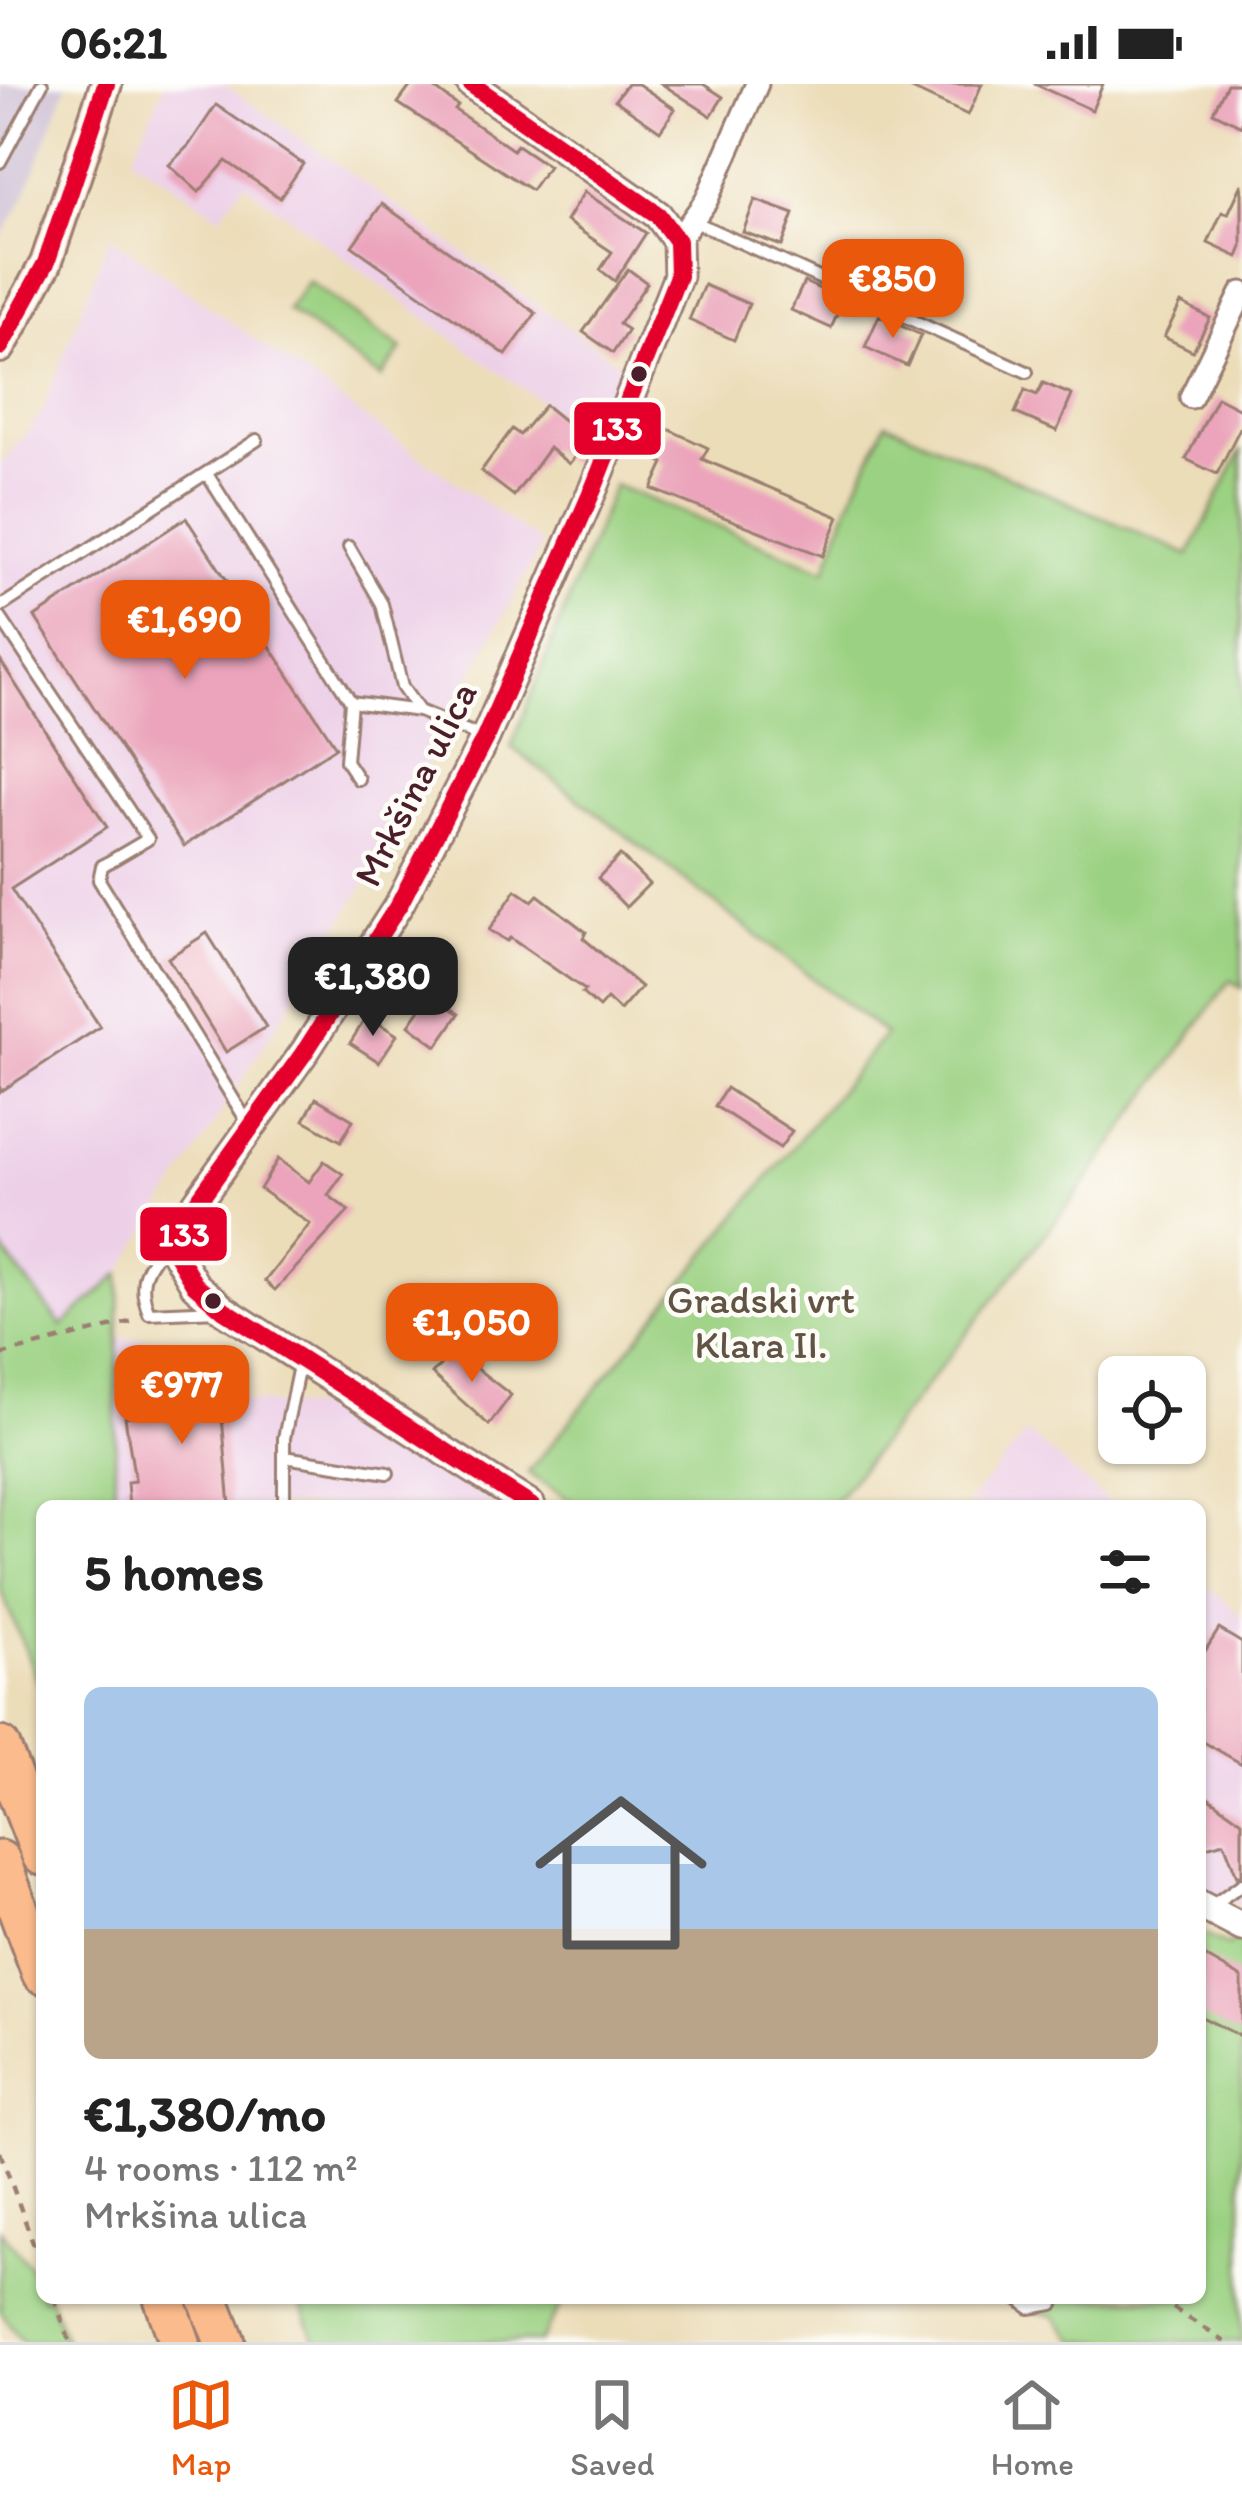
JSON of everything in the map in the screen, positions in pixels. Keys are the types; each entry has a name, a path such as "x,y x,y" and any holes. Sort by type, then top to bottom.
{"highway":[{"path":"0,1747 36,1840"},
{"path":"0,1861 36,1957"},
{"path":"166,2304 181,2342"},
{"path":"210,2304 225,2342"}],"main road":[{"path":"0,347 46,263 106,84"}],"street":[{"path":"471,84 685,231"},
{"name":"Mrkšina ulica","path":"521,1500 224,1310 195,1285 177,1255 191,1210 342,995 400,903 485,738 669,305 685,231 706,201 757,84"},
{"path":"1191,397 1242,293"},
{"path":"1206,1908 1242,1927"}],"lane":[{"path":"0,162 42,84"},
{"path":"685,231 1027,372"},
{"path":"250,1126 99,880 102,866 148,839 0,612 257,440"},
{"path":"207,474 351,702 346,761 358,778"},
{"path":"349,547 382,604 402,687 419,711"},
{"path":"351,702 419,711 485,738"},
{"path":"191,1210 143,1274 142,1295 149,1312 224,1310"},
{"path":"284,1500 284,1457 300,1361"},
{"path":"284,1457 388,1473"},
{"path":"1206,1906 1242,1884"}],"path":[{"path":"0,1355 130,1323 149,1312"},
{"path":"0,2152 36,2250"},
{"path":"56,2304 70,2342"},
{"path":"1168,2304 1225,2342"}],"shaded area":[{"path":"0,84 67,84 26,194 0,240"},
{"path":"165,84 224,84 623,366 598,439 494,369 244,183 220,216 132,157"},
{"path":"110,236 542,544 447,719 389,846 120,1274 62,1326 0,1246 0,466 41,414"},
{"path":"119,1338 227,1344 230,1399 355,1413 487,1500 114,1500"},
{"path":"1027,1433 1106,1500 970,1500"},
{"path":"1206,1585 1242,1616 1242,1908 1206,1890"}],"green space":[{"path":"308,281 402,349 381,378 287,310"},
{"name":"Gradski vrt Klara II.","path":"886,423 1189,555 1242,449 1242,988 1230,980 1083,1186 836,1500 570,1500 528,1473 885,1034 511,747 614,485 826,570 848,506"},
{"path":"0,1246 62,1326 120,1274 114,1500 36,1500 36,1676 0,1588"},
{"path":"1206,1935 1227,1946 1237,1939 1242,1942 1242,2342 1076,2342 1055,2316 1013,2306 1206,2304"},
{"path":"0,2229 36,2274 36,2304 51,2304 66,2342 23,2342 0,2311"},
{"path":"300,2304 562,2304 540,2342 316,2342"}],"building":[{"path":"412,84 429,84 458,106 455,110 513,150 517,145 548,166 531,190 398,103"},
{"path":"627,84 638,84 675,109 660,131 615,100"},
{"path":"662,84 703,84 723,97 711,116"},
{"path":"901,84 982,84 968,115"},
{"path":"1034,84 1103,84 1092,110"},
{"path":"1227,84 1242,84 1242,126 1213,112"},
{"path":"216,105 303,164 280,198 226,161 199,192 169,165"},
{"path":"1242,184 1242,247 1238,257 1208,243"},
{"path":"584,192 646,233 615,281 600,270 612,252 566,221"},
{"path":"755,200 794,214 782,246 743,232"},
{"path":"382,204 536,313 506,355 352,246"},
{"path":"875,247 915,265 901,298 861,280"},
{"path":"628,269 647,283 619,324 628,330 613,353 583,332"},
{"path":"804,282 844,300 831,328 791,310"},
{"path":"704,285 749,304 734,340 689,320"},
{"path":"1181,303 1210,318 1193,351 1164,337"},
{"path":"879,316 921,335 907,366 865,347"},
{"path":"1043,383 1072,395 1057,431 1015,413 1025,390 1037,395"},
{"path":"1217,397 1242,410 1242,424 1217,474 1186,459"},
{"path":"545,405 588,440 569,464 549,448 514,496 481,471 512,429 520,435"},
{"path":"668,429 708,448 702,459 839,517 823,556 652,489 664,463 655,459"},
{"path":"186,518 336,747 184,846 35,617"},
{"path":"0,660 107,827 11,889 100,1027 0,1092"},
{"path":"620,855 649,884 626,907 598,878"},
{"path":"516,890 532,901 538,895 586,932 583,938 641,987 620,1011 607,999 599,1008 582,993 585,990 510,938 507,941 489,930"},
{"path":"207,933 266,1027 226,1052 168,958"},
{"path":"431,994 459,1014 437,1046 409,1025"},
{"path":"367,1016 397,1035 379,1062 350,1043"},
{"path":"726,1088 792,1131 780,1148 715,1106"},
{"path":"316,1098 353,1120 341,1141 304,1120"},
{"path":"278,1159 309,1182 324,1161 343,1174 328,1195 349,1211 275,1290 265,1281 310,1224 260,1189"},
{"path":"525,1295 541,1310 514,1338 498,1323"},
{"path":"457,1346 511,1395 489,1425 432,1374"},
{"path":"216,1351 229,1500 128,1500 127,1482 135,1481 125,1417 177,1408 176,1392 195,1390 192,1354"},
{"path":"1219,1629 1242,1643 1242,1764 1206,1743 1206,1650"},
{"path":"1206,1795 1242,1821 1242,1874 1237,1876 1224,1842 1206,1847"},
{"path":"1206,1957 1242,1978 1242,2037 1206,2019"}],"transit line":[{"name":"133","path":"0,347 46,263 106,84"},
{"name":"133","path":"471,84 658,215 677,241 678,276 594,487 485,738 400,903 306,1050 191,1211 177,1255 195,1285 224,1310 522,1500"}]}
